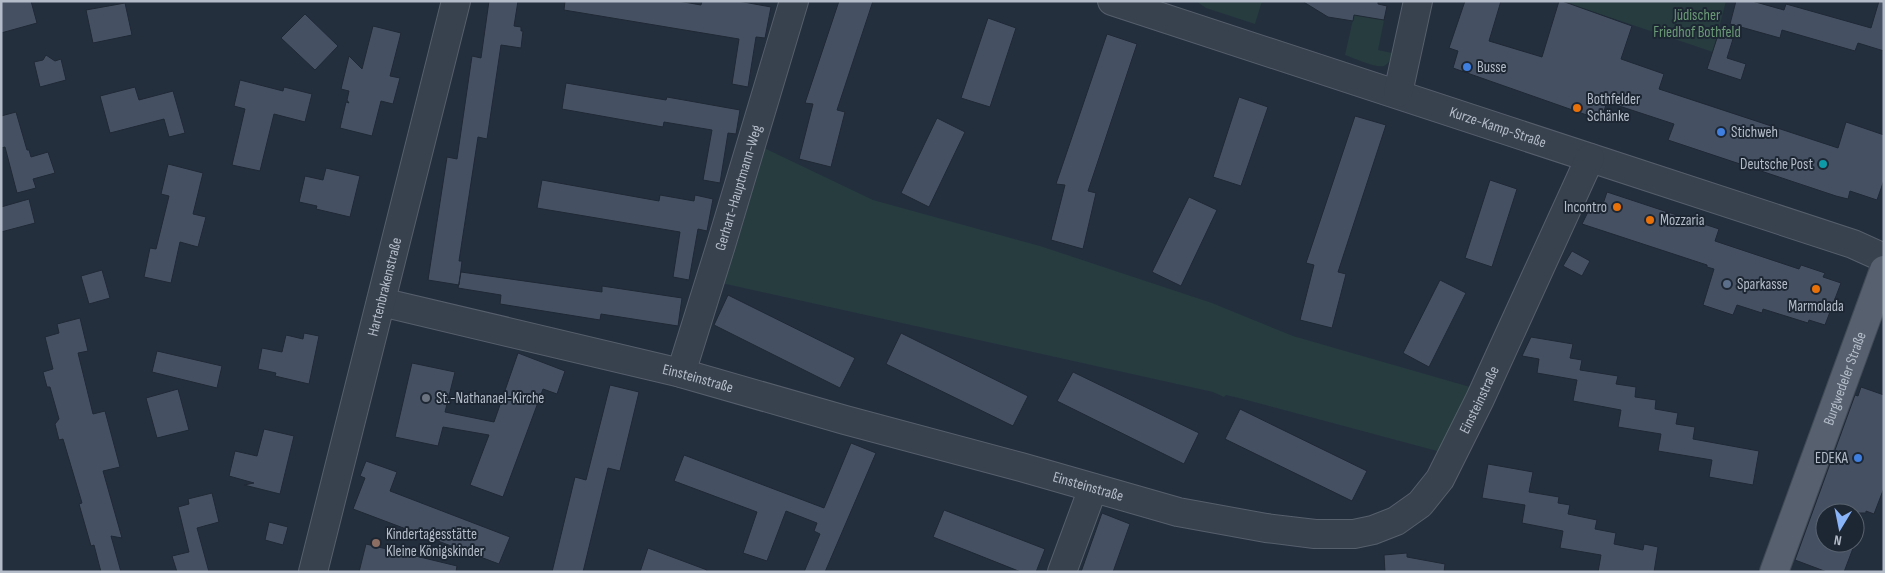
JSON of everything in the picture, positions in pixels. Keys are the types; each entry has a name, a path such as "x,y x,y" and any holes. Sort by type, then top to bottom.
{"main road":[{"name":"Burgwedeler Straße","path":"1774,572 1884,270"}],"street":[{"name":"Hartenbrakenstraße","path":"313,572 456,1"},
{"name":"Gerhart-Hauptmann-Weg","path":"680,373 724,236 794,1"},
{"name":"Kurze-Kamp-Straße","path":"1112,1 1166,10 1398,93 1853,244 1884,258"},
{"path":"1398,93 1418,1"},
{"name":"Einsteinstraße","path":"381,302 680,373 1178,512 1266,528 1315,534 1354,534 1373,530 1396,521 1420,504 1440,479 1480,399 1590,158"},
{"path":"1062,572 1093,488"}],"green space":[{"path":"1196,1 1262,1 1255,24 1206,8"},
{"name":"Jüdischer Friedhof Bothfeld","path":"1561,1 1726,1 1713,52"},
{"path":"1354,15 1384,20 1378,50 1392,53 1390,61 1386,65 1375,66 1345,55"},
{"path":"758,145 873,200 1040,246 1212,303 1293,336 1484,391 1452,455 1239,398 1226,395 1224,397 1213,392 717,282"}],"building":[{"path":"1,1 31,1 37,23 1,33"},
{"path":"489,1 518,1 514,26 521,27 521,31 523,31 521,48 501,45 487,139 478,137 459,261 462,261 459,285 428,280 447,157 457,159 472,56 481,58"},
{"path":"565,1 678,1 701,5 702,1 738,1 771,7 765,38 756,37 748,87 732,84 739,39 564,10"},
{"path":"839,1 873,1 837,110 845,112 831,167 799,159 813,104 805,103"},
{"path":"1302,1 1378,1 1378,4 1387,6 1384,20 1354,15 1353,21 1328,17"},
{"path":"1465,1 1501,1 1489,41 1542,57 1559,1 1562,1 1632,26 1621,59 1664,74 1659,89 1838,148 1846,122 1884,135 1884,180 1877,200 1850,191 1848,199 1836,196 1668,140 1674,124 1607,102 1601,120 1453,68 1458,51 1449,48"},
{"path":"1736,1 1752,1 1784,10 1786,4 1871,28 1879,1 1884,1 1884,51 1858,43 1855,51 1782,30 1780,38 1730,24"},
{"path":"125,3 132,35 93,43 86,10"},
{"path":"305,14 338,46 315,70 281,38"},
{"path":"988,18 1016,28 990,107 961,98"},
{"path":"373,26 401,33 390,76 400,78 393,104 381,101 372,136 340,128 346,102 349,103 347,100 349,91 341,89 349,56 362,69"},
{"path":"1107,34 1137,44 1088,191 1096,193 1083,249 1051,240 1065,185 1056,184"},
{"path":"1718,35 1733,39 1727,58 1746,64 1741,80 1707,69"},
{"path":"46,55 55,61 61,59 66,80 40,87 34,62 43,60"},
{"path":"240,80 283,91 284,87 312,94 305,122 274,114 260,171 232,165 245,109 234,106"},
{"path":"566,83 666,100 667,97 740,110 736,134 728,133 720,183 703,180 712,130 664,122 663,127 562,109"},
{"path":"135,87 139,100 173,91 185,133 169,137 164,119 110,133 100,96"},
{"path":"1239,97 1268,107 1241,186 1213,177"},
{"path":"16,112 27,150 29,150 31,157 48,152 55,173 33,179 36,188 17,193 5,147 1,148 1,116"},
{"path":"1355,116 1386,125 1338,272 1346,274 1332,328 1300,320 1314,265 1306,263"},
{"path":"937,118 965,132 929,207 901,193"},
{"path":"168,164 203,173 193,214 206,217 198,247 180,242 171,283 144,277 150,248 156,249 169,196 161,194"},
{"path":"326,168 360,176 350,217 316,209 317,206 299,202 305,176 323,180"},
{"path":"542,180 659,201 660,195 694,201 695,195 713,199 707,231 698,229 689,280 673,277 680,232 537,208"},
{"path":"1490,180 1517,189 1492,267 1465,258"},
{"path":"1607,192 1719,229 1715,241 1799,269 1801,265 1825,273 1823,277 1841,283 1825,325 1809,320 1808,323 1763,309 1762,313 1737,305 1733,315 1703,305 1714,269 1707,267 1707,265 1582,224 1589,210 1600,213"},
{"path":"1189,197 1217,210 1181,286 1152,272"},
{"path":"29,199 35,223 1,232 1,207"},
{"path":"1572,251 1590,261 1582,276 1563,266"},
{"path":"102,270 110,298 89,304 81,276"},
{"path":"461,272 602,292 602,286 682,298 678,326 601,314 600,320 500,304 501,295 458,288"},
{"path":"1440,280 1466,293 1429,367 1403,353"},
{"path":"728,295 855,358 840,388 714,325"},
{"path":"80,318 88,351 78,353 93,414 105,411 120,467 103,471 122,538 111,536 121,572 101,572 94,545 91,546 79,504 82,503 63,439 59,440 55,424 59,419 50,387 47,387 43,372 53,369 45,337 59,333 57,324"},
{"path":"304,333 319,336 309,384 275,376 276,373 258,369 262,348 282,352 286,335 303,339"},
{"path":"901,333 1028,396 1013,426 886,364"},
{"path":"1531,337 1573,344 1570,358 1582,360 1580,370 1618,376 1616,384 1636,387 1635,397 1656,400 1655,409 1678,413 1676,424 1695,427 1693,439 1759,451 1753,485 1709,477 1712,460 1658,451 1661,434 1618,427 1621,410 1573,401 1577,380 1537,373 1539,359 1522,356"},
{"path":"157,351 222,366 217,388 152,372"},
{"path":"518,353 565,371 557,394 543,389 503,497 470,485 489,435 443,427 438,446 395,437 412,363 455,372 445,412 494,422"},
{"path":"1073,372 1199,433 1184,464 1057,401"},
{"path":"610,385 639,392 620,471 608,468 583,572 552,572 575,477 586,480"},
{"name":"EDEKA","path":"1861,387 1884,395 1884,488 1874,514 1866,511 1865,513 1865,503 1816,503 1855,395 1858,396"},
{"path":"178,389 189,430 157,438 146,398"},
{"path":"1240,409 1367,471 1352,501 1225,439"},
{"path":"264,429 294,436 280,494 244,485 254,483 229,476 235,451 257,456"},
{"path":"851,443 876,453 825,572 804,572 820,534 814,531 817,523 786,511 767,561 743,553 757,512 674,481 684,455 824,508"},
{"path":"366,461 397,472 390,491 510,537 499,564 353,509 365,478 360,476"},
{"path":"1488,464 1533,472 1529,492 1559,497 1558,503 1570,505 1568,514 1597,520 1595,529 1616,533 1614,544 1643,550 1644,544 1658,547 1654,572 1598,572 1601,555 1560,548 1563,531 1522,523 1525,505 1482,498"},
{"path":"212,493 219,522 197,528 209,572 177,572 172,556 189,552 178,507 189,504 188,499"},
{"name":"EDEKA","path":"1815,505 1815,553 1851,553 1844,572 1827,572 1795,560"},
{"path":"944,510 1045,549 1036,572 1021,572 933,537"},
{"path":"1102,513 1130,524 1113,572 1081,572"},
{"path":"269,522 288,527 283,545 265,540"},
{"path":"366,544 457,566 456,572 359,572"},
{"path":"648,548 707,570 706,572 640,572"},
{"path":"1407,553 1407,557 1445,564 1444,572 1385,572 1384,555"}],"place":[{"name":"Busse","path":"1467,67"},
{"name":"Bothfelder Schänke","path":"1577,108"},
{"name":"Stichweh","path":"1721,132"},
{"name":"Deutsche Post","path":"1823,164"},
{"name":"Incontro","path":"1617,207"},
{"name":"Mozzaria","path":"1650,220"},
{"name":"Sparkasse","path":"1727,284"},
{"name":"Marmolada","path":"1816,289"},
{"name":"St.-Nathanael-Kirche","path":"426,398"},
{"name":"EDEKA","path":"1858,458"},
{"name":"Kindertagesstätte Kleine Königskinder","path":"376,543"}]}
